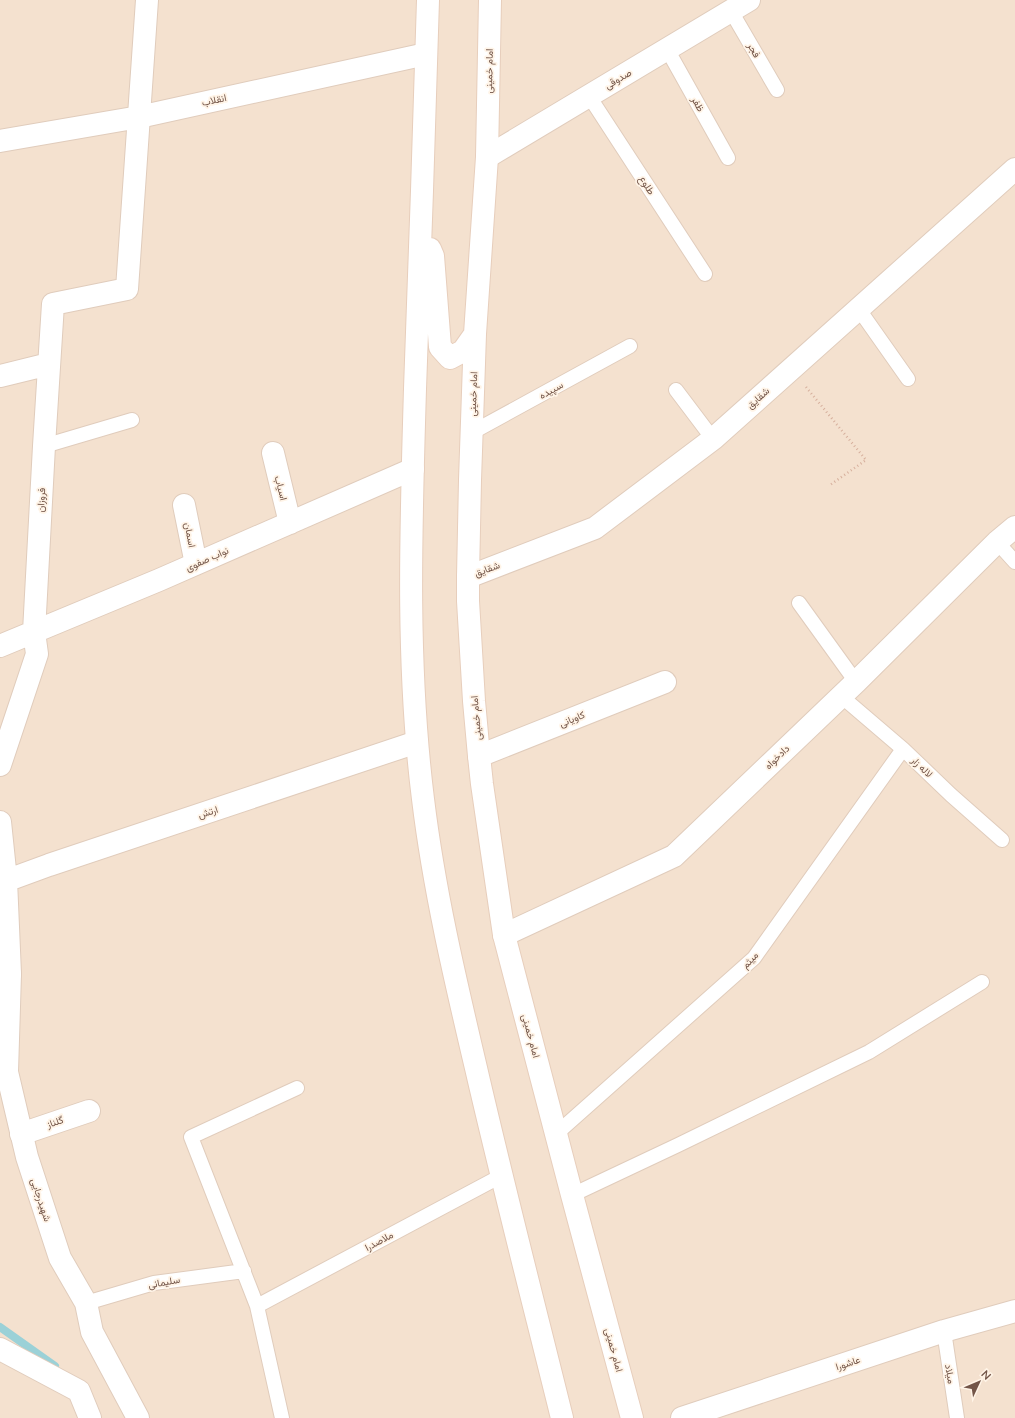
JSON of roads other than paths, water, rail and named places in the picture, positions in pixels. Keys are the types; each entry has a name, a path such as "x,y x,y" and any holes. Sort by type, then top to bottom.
{"street":[{"path":"139,117 147,0"},
{"path":"428,0 410,598 414,714 423,800 437,896 457,989 501,1176 562,1418"},
{"name":"امام خمینی","path":"490,0 487,157 475,334 468,577 473,686 479,756 504,935 632,1418"},
{"name":"صدوقی","path":"487,157 740,5"},
{"name":"انقلاب","path":"0,141 139,117 426,54"},
{"name":"فروزان","path":"0,765 37,654 34,632 53,304 127,289 139,117"},
{"name":"شقایق","path":"468,577 594,528 713,439 858,308 1015,170"},
{"path":"421,219 433,256 440,346 450,358 463,351 475,334"},
{"path":"0,376 49,364"},
{"name":"اسیاب","path":"272,453 290,523"},
{"name":"نواب صفوی","path":"0,646 196,564 413,469"},
{"name":"اسمان","path":"184,505 196,564"},
{"name":"دادخواه","path":"504,935 674,856 848,689 996,542 1015,527"},
{"name":"کاویانی","path":"479,756 665,682"},
{"name":"ارتش","path":"3,881 417,742"},
{"path":"0,822 5,973"},
{"name":"شهیدرجایی","path":"5,973 7,1072 26,1157 60,1258 86,1303 92,1332 138,1418"},
{"name":"گلناز","path":"21,1134 89,1111"},
{"name":"عاشورا","path":"682,1418 944,1331 1015,1312"},
{"path":"0,1349 79,1391 90,1418"}],"lane":[{"name":"فجر","path":"740,5 777,90"},
{"name":"ظفر","path":"667,49 728,158"},
{"name":"طلوع","path":"589,96 705,274"},
{"path":"858,308 908,379"},
{"name":"سپیده","path":"471,433 630,346"},
{"path":"676,390 713,439"},
{"path":"44,446 132,420"},
{"path":"996,542 1015,562"},
{"name":"لاله زار","path":"799,603 848,689 903,748 951,796 1002,840"},
{"name":"میثم","path":"556,1134 754,958 903,748"},
{"path":"572,1195 869,1052 982,982"},
{"path":"282,1418 257,1306 191,1137 297,1088"},
{"name":"ملاصدرا","path":"257,1306 501,1176"},
{"name":"سلیمانی","path":"86,1303 154,1282 244,1271"},
{"name":"میلاد","path":"944,1331 957,1418"}],"waterway":[{"path":"0,1327 55,1366"}]}
